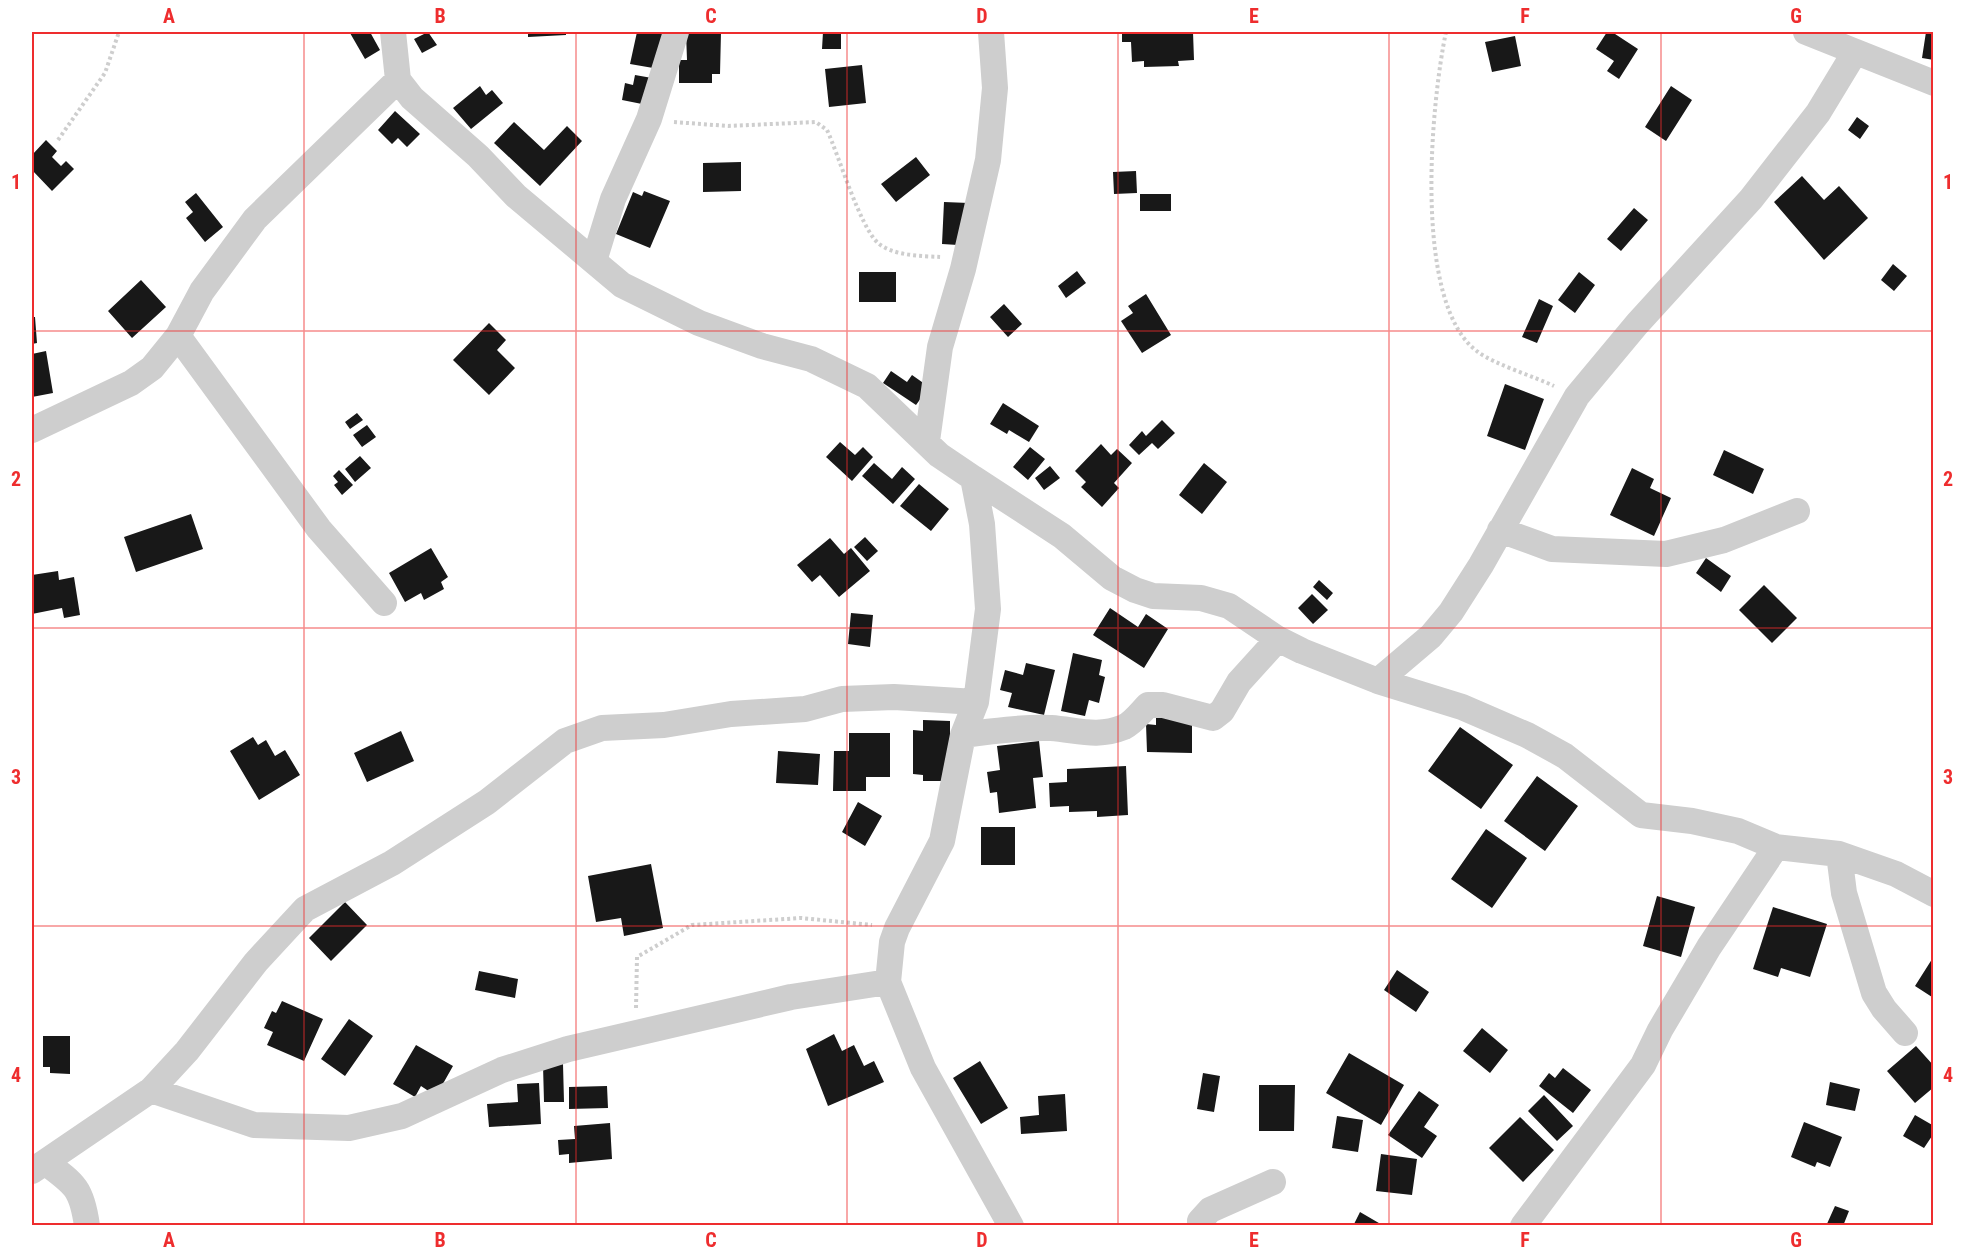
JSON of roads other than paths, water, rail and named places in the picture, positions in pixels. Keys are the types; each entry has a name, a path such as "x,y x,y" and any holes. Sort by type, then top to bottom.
{"street":[{"path":"393,32 398,80 412,98 478,156 516,196 622,285 654,303 762,346 811,359 867,386 927,441 939,455 1062,536 1112,578 1152,596 1202,598 1229,606 1278,639 1377,681 1462,707 1527,735 1565,756 1641,815 1692,821 1738,831 1776,847 1839,854 1896,874 1934,894"},
{"path":"594,261 613,199 649,119 676,32"},
{"path":"927,441 940,347 965,259 988,160 995,88 991,32"},
{"path":"1806,32 1934,83"},
{"path":"1377,681 1431,636 1457,602 1577,396 1653,307 1751,199 1818,113 1855,52"},
{"path":"32,430 131,383 152,368 178,336 202,291 255,219 398,80"},
{"path":"178,336 319,529 384,603"},
{"path":"973,478 982,525 988,609 976,702 963,735 942,841 897,928 888,982 923,1068 1011,1226"},
{"path":"1500,530 1552,549 1666,554 1724,540 1797,511"},
{"path":"963,735 1030,728 1054,728 1086,734 1112,731 1127,726 1148,705 1163,705 1213,718 1222,711 1239,682 1278,639"},
{"path":"39,1167 151,1090 187,1052 256,962 305,909 392,863 487,802 565,741 575,736 602,728 664,725 731,714 805,709 842,699 894,697 976,702"},
{"path":"1524,1226 1643,1065 1660,1030 1708,947 1776,847"},
{"path":"1839,854 1844,893 1874,993 1884,1010 1905,1033"},
{"path":"151,1090 254,1125 349,1128 402,1116 502,1070 568,1049 791,997 888,982"},
{"path":"39,1167 68,1179 84,1198 87,1226"},
{"path":"1200,1226 1200,1221 1210,1210 1273,1182"}]}
